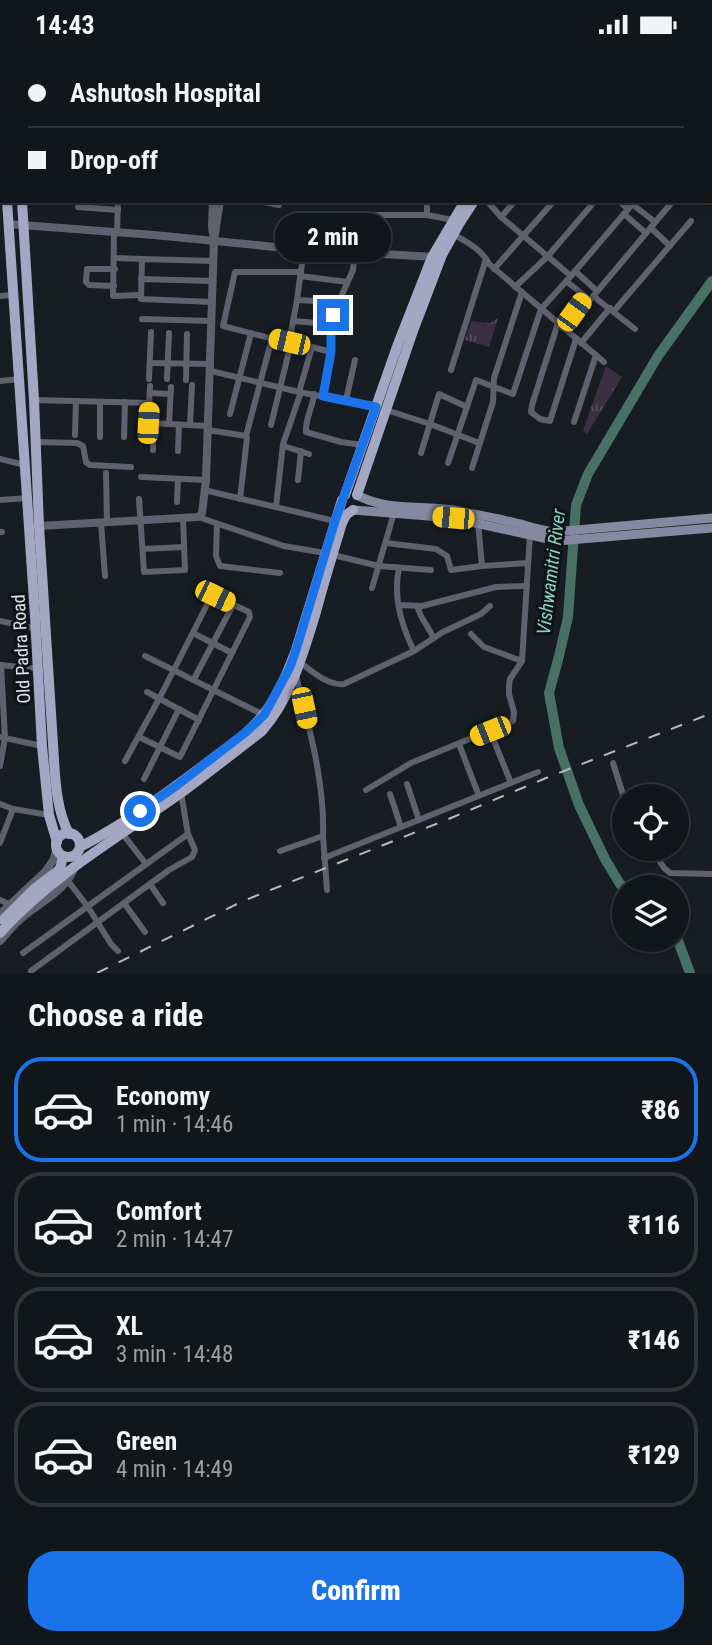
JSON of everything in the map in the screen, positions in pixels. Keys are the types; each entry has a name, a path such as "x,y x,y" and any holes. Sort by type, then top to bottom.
{"main road":[{"name":"Old Padra Road","path":"7,203 28,498 55,779 69,834"},
{"name":"Old Padra Road","path":"22,203 36,442 42,746 50,815 59,848"},
{"path":"450,232 453,220 464,203"},
{"path":"339,522 360,503 357,495 398,344 436,258 450,232 472,203"},
{"path":"0,933 17,914 75,865 181,793 262,731 295,665 344,498 362,445 381,408"},
{"path":"344,498 350,493 382,504 449,510 506,520 530,531"},
{"path":"344,498 345,508 353,510 453,518 555,537 712,528"},
{"path":"610,533 712,518"},
{"path":"59,848 74,856 80,848 176,786 268,717"},
{"path":"59,879 61,836 69,834 76,837 80,848 95,851"},
{"path":"0,923 33,890 59,879"}],"street":[{"path":"118,203 113,296 141,295"},
{"path":"213,203 214,240"},
{"path":"198,517 202,513 206,480 214,240 220,203"},
{"path":"427,203 427,215"},
{"path":"490,203 501,217 635,329"},
{"path":"501,217 513,203"},
{"path":"494,269 552,203"},
{"path":"515,287 548,256 593,203"},
{"path":"671,203 592,295 561,325 531,412 540,419 550,421 579,341 612,310 691,221"},
{"path":"78,207 99,205 118,210"},
{"path":"630,207 651,228"},
{"path":"630,207 670,246"},
{"path":"448,463 476,380 513,394 541,309 630,207"},
{"path":"271,425 290,343 301,274 296,215 427,215 453,220"},
{"path":"340,252 342,215"},
{"path":"8,224 436,258"},
{"path":"450,232 472,245 494,269 604,362"},
{"path":"323,396 331,352 331,324 354,270 355,253"},
{"path":"115,258 213,261"},
{"path":"142,259 141,299 212,302"},
{"path":"451,369 486,259"},
{"path":"114,286 86,284 86,271 90,268 115,269"},
{"path":"331,352 223,326 235,272 301,274 348,282"},
{"path":"571,276 592,295"},
{"path":"141,279 212,281"},
{"path":"472,468 493,402 494,378 522,292"},
{"path":"0,296 13,295"},
{"path":"297,300 339,302"},
{"path":"142,319 211,321"},
{"path":"293,321 331,324"},
{"path":"142,444 153,447 147,423 150,403 151,332"},
{"path":"167,379 169,333"},
{"path":"230,414 251,333"},
{"path":"187,334 190,425"},
{"path":"240,499 248,440 246,436 272,338"},
{"path":"276,507 283,446 312,347"},
{"path":"574,422 596,355"},
{"path":"346,400 355,360"},
{"path":"150,363 211,368 300,392 381,408 479,443"},
{"path":"0,381 20,379"},
{"path":"150,386 171,390 169,424"},
{"path":"314,394 306,432 362,445"},
{"path":"421,453 439,394 467,407"},
{"path":"34,400 150,403"},
{"path":"75,435 76,401"},
{"path":"100,402 100,437"},
{"path":"124,437 125,402"},
{"path":"147,423 190,425 246,436"},
{"path":"178,451 179,425"},
{"path":"36,442 77,443 83,446 86,462 90,465 131,467"},
{"path":"283,446 309,454"},
{"path":"298,480 301,451"},
{"path":"0,459 26,465"},
{"path":"105,576 106,473"},
{"path":"141,477 206,480"},
{"path":"177,502 178,479"},
{"path":"204,490 339,522"},
{"path":"0,499 28,498"},
{"path":"139,499 144,572 185,570 183,518"},
{"path":"372,588 394,513"},
{"path":"39,526 198,517 284,546 379,566 431,570"},
{"path":"478,523 482,566"},
{"path":"217,524 216,556 220,566 280,573"},
{"path":"366,790 411,763 513,721 509,685 522,661 530,531"},
{"path":"386,543 436,549 448,559 451,570 528,563"},
{"path":"143,549 184,547"},
{"path":"399,568 399,605 404,629 414,651"},
{"path":"399,605 417,606 496,587 527,586"},
{"path":"125,761 212,597 249,612 250,617 180,757 139,737"},
{"path":"194,679 233,605"},
{"path":"417,606 434,638"},
{"path":"295,665 338,685 344,684 414,651 481,614 490,606"},
{"path":"0,621 41,629"},
{"path":"192,633 232,653"},
{"path":"471,634 484,647 522,661"},
{"path":"145,656 268,717"},
{"path":"0,766 1,665 39,669"},
{"path":"295,665 324,815 327,890"},
{"path":"147,692 199,720"},
{"path":"144,779 178,709"},
{"path":"490,731 512,783"},
{"path":"2,738 42,746"},
{"path":"458,744 479,796"},
{"path":"613,763 620,784"},
{"path":"324,858 538,772"},
{"path":"407,784 419,820"},
{"path":"31,971 169,870 192,857 195,850 188,834 181,793"},
{"path":"390,794 401,827"},
{"path":"0,804 50,815"},
{"path":"0,843 13,809"},
{"path":"122,833 146,864"},
{"path":"23,953 188,834"},
{"path":"281,851 323,836"},
{"path":"0,914 45,872 59,848"},
{"path":"660,861 670,873 712,874"},
{"path":"0,940 59,879 88,907 118,951"},
{"path":"150,884 163,903"},
{"path":"0,900 9,904"},
{"path":"124,903 145,932"}],"green space":[{"path":"498,318 489,347 465,340 471,321 490,323"},
{"path":"606,366 622,377 587,434 583,430"}],"waterway":[{"name":"Vishwamitri River","path":"615,875 579,805 559,748 549,693 568,617 576,505 588,474 658,356 712,281"},
{"name":"Vishwamitri River","path":"682,952 690,973"}],"railway":[{"path":"97,973 243,901 712,713"}],"route":[{"path":"140,811 257,722 264,715 290,667 335,521 376,407 323,396 331,352 333,315"}]}
